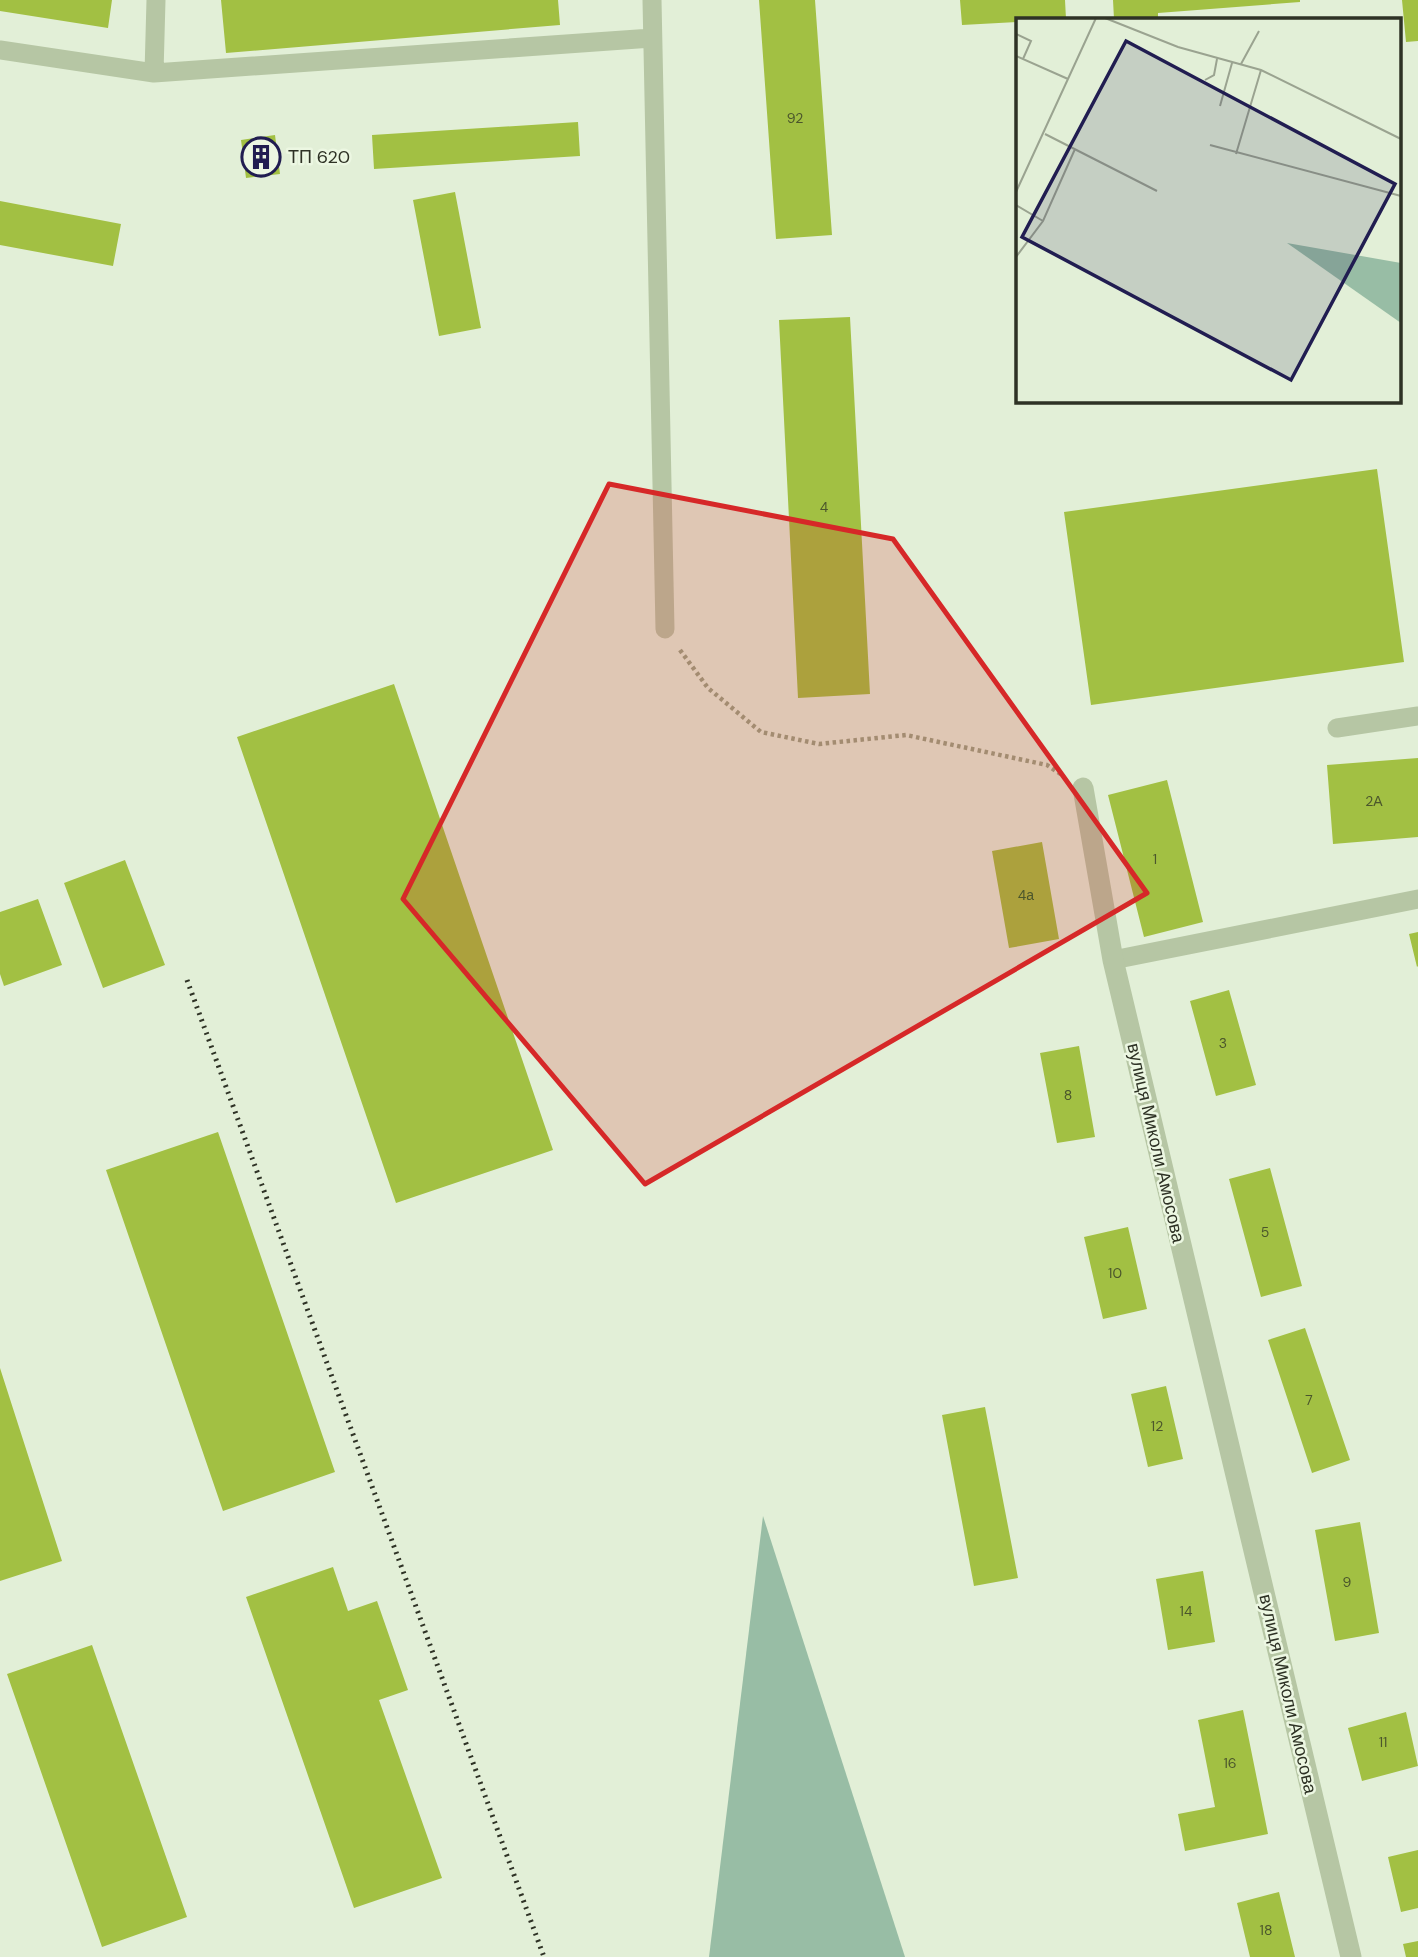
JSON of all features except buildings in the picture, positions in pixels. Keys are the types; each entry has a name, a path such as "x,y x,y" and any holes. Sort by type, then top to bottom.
{"street":[{"name":"вулиця Миколи Амосова","path":"1083,788 1113,960 1351,1957"}],"lane":[{"path":"154,73 156,0"},
{"path":"652,0 665,629"},
{"path":"0,50 154,73 652,38"},
{"path":"1338,729 1418,716"},
{"path":"1113,960 1418,899"}],"path":[{"path":"665,629 708,688 761,732 819,744 906,735 1047,765 1083,788"}],"highlighted area":[{"path":"609,484 893,539 1147,893 645,1184 403,899"}],"green space":[{"path":"763,1516 905,1957 709,1957"}],"railway":[{"path":"187,980 544,1957"}],"place":[{"name":"ТП 620","path":"261,157"}]}
